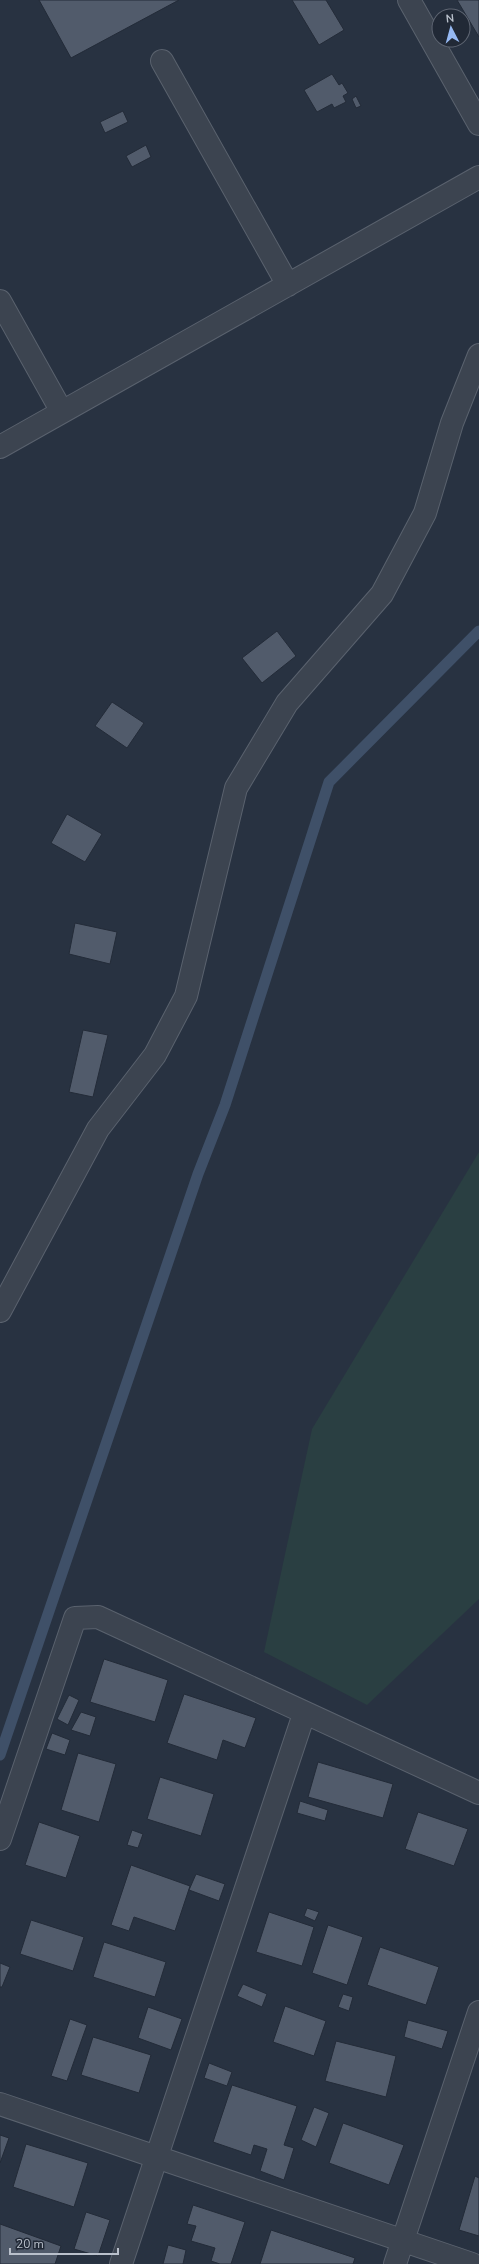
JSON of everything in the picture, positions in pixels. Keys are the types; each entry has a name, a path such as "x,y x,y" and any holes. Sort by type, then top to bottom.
{"street":[{"path":"409,0 479,124"},
{"path":"162,61 288,284"},
{"path":"0,447 479,177"},
{"path":"0,301 62,412"},
{"path":"0,1311 98,1129 155,1055 186,996 236,788 287,703 382,594 425,513 452,424 479,355"},
{"path":"0,1839 75,1618 98,1617 304,1714 479,1793"},
{"path":"121,2264 304,1714"},
{"path":"395,2264 404,2241 479,2012"},
{"path":"0,2104 472,2264"}],"green space":[{"path":"479,1152 479,1599 367,1705 264,1652 312,1429"}],"building":[{"path":"39,0 179,0 71,58"},
{"path":"292,0 326,0 344,30 319,45"},
{"path":"457,0 479,0 479,37 471,24 471,8 462,8"},
{"path":"332,74 339,85 342,83 348,93 343,96 346,102 334,108 332,104 317,112 304,90"},
{"path":"356,96 361,106 356,108 352,99"},
{"path":"123,111 128,122 105,133 100,122"},
{"path":"146,145 151,157 132,167 126,156"},
{"path":"277,631 296,656 262,683 242,658"},
{"path":"112,702 144,723 127,748 95,726"},
{"path":"67,814 102,834 85,862 51,843"},
{"path":"75,923 117,932 110,964 69,954"},
{"path":"83,1030 108,1035 93,1097 69,1092"},
{"path":"104,1659 168,1680 155,1722 90,1702"},
{"path":"184,1694 256,1718 245,1748 223,1740 217,1760 167,1743"},
{"path":"69,1695 79,1700 68,1725 57,1719"},
{"path":"81,1712 96,1717 90,1736 71,1730"},
{"path":"52,1733 70,1740 65,1755 46,1749"},
{"path":"78,1753 116,1764 99,1822 61,1810"},
{"path":"318,1762 393,1784 383,1818 308,1797"},
{"path":"160,1777 214,1794 201,1836 147,1819"},
{"path":"300,1801 328,1810 325,1821 297,1813"},
{"path":"418,1812 468,1829 454,1866 405,1849"},
{"path":"39,1822 80,1836 66,1878 25,1865"},
{"path":"132,1830 143,1834 138,1848 127,1845"},
{"path":"131,1865 190,1886 175,1931 134,1917 129,1931 111,1925"},
{"path":"196,1874 225,1884 219,1901 189,1890"},
{"path":"307,1908 319,1912 315,1921 304,1916"},
{"path":"269,1912 314,1927 302,1966 256,1952"},
{"path":"31,1920 84,1937 73,1971 20,1954"},
{"path":"328,1925 363,1937 347,1985 312,1973"},
{"path":"104,1942 166,1962 155,1997 93,1977"},
{"path":"380,1947 439,1967 426,2005 367,1985"},
{"path":"0,1963 10,1967 2,1987 0,1987"},
{"path":"243,1984 267,1994 262,2007 237,1996"},
{"path":"343,1994 353,1997 349,2011 338,2007"},
{"path":"285,2006 326,2021 314,2056 273,2042"},
{"path":"148,2007 182,2019 171,2050 138,2038"},
{"path":"70,2019 87,2025 67,2081 51,2076"},
{"path":"408,2020 448,2031 442,2049 404,2037"},
{"path":"93,2037 151,2055 139,2093 81,2075"},
{"path":"336,2041 396,2056 386,2097 325,2081"},
{"path":"209,2063 232,2072 227,2086 204,2078"},
{"path":"232,2085 297,2106 284,2145 294,2148 284,2180 260,2171 267,2149 254,2145 251,2155 213,2142"},
{"path":"314,2107 329,2113 316,2147 301,2140"},
{"path":"343,2123 404,2145 389,2185 329,2163"},
{"path":"0,2135 9,2138 0,2163"},
{"path":"26,2144 88,2163 74,2207 13,2187"},
{"path":"475,2176 479,2178 479,2236 459,2230"},
{"path":"193,2205 245,2222 231,2264 220,2264 211,2261 215,2248 191,2241 196,2226 187,2224"},
{"path":"86,2212 110,2220 98,2256 74,2249"},
{"path":"0,2224 61,2246 55,2264 0,2264"},
{"path":"271,2230 355,2258 353,2264 260,2264"},
{"path":"168,2245 186,2250 183,2264 163,2264"}],"waterway":[{"path":"0,1755 198,1174 225,1105 329,782 479,631"}]}
